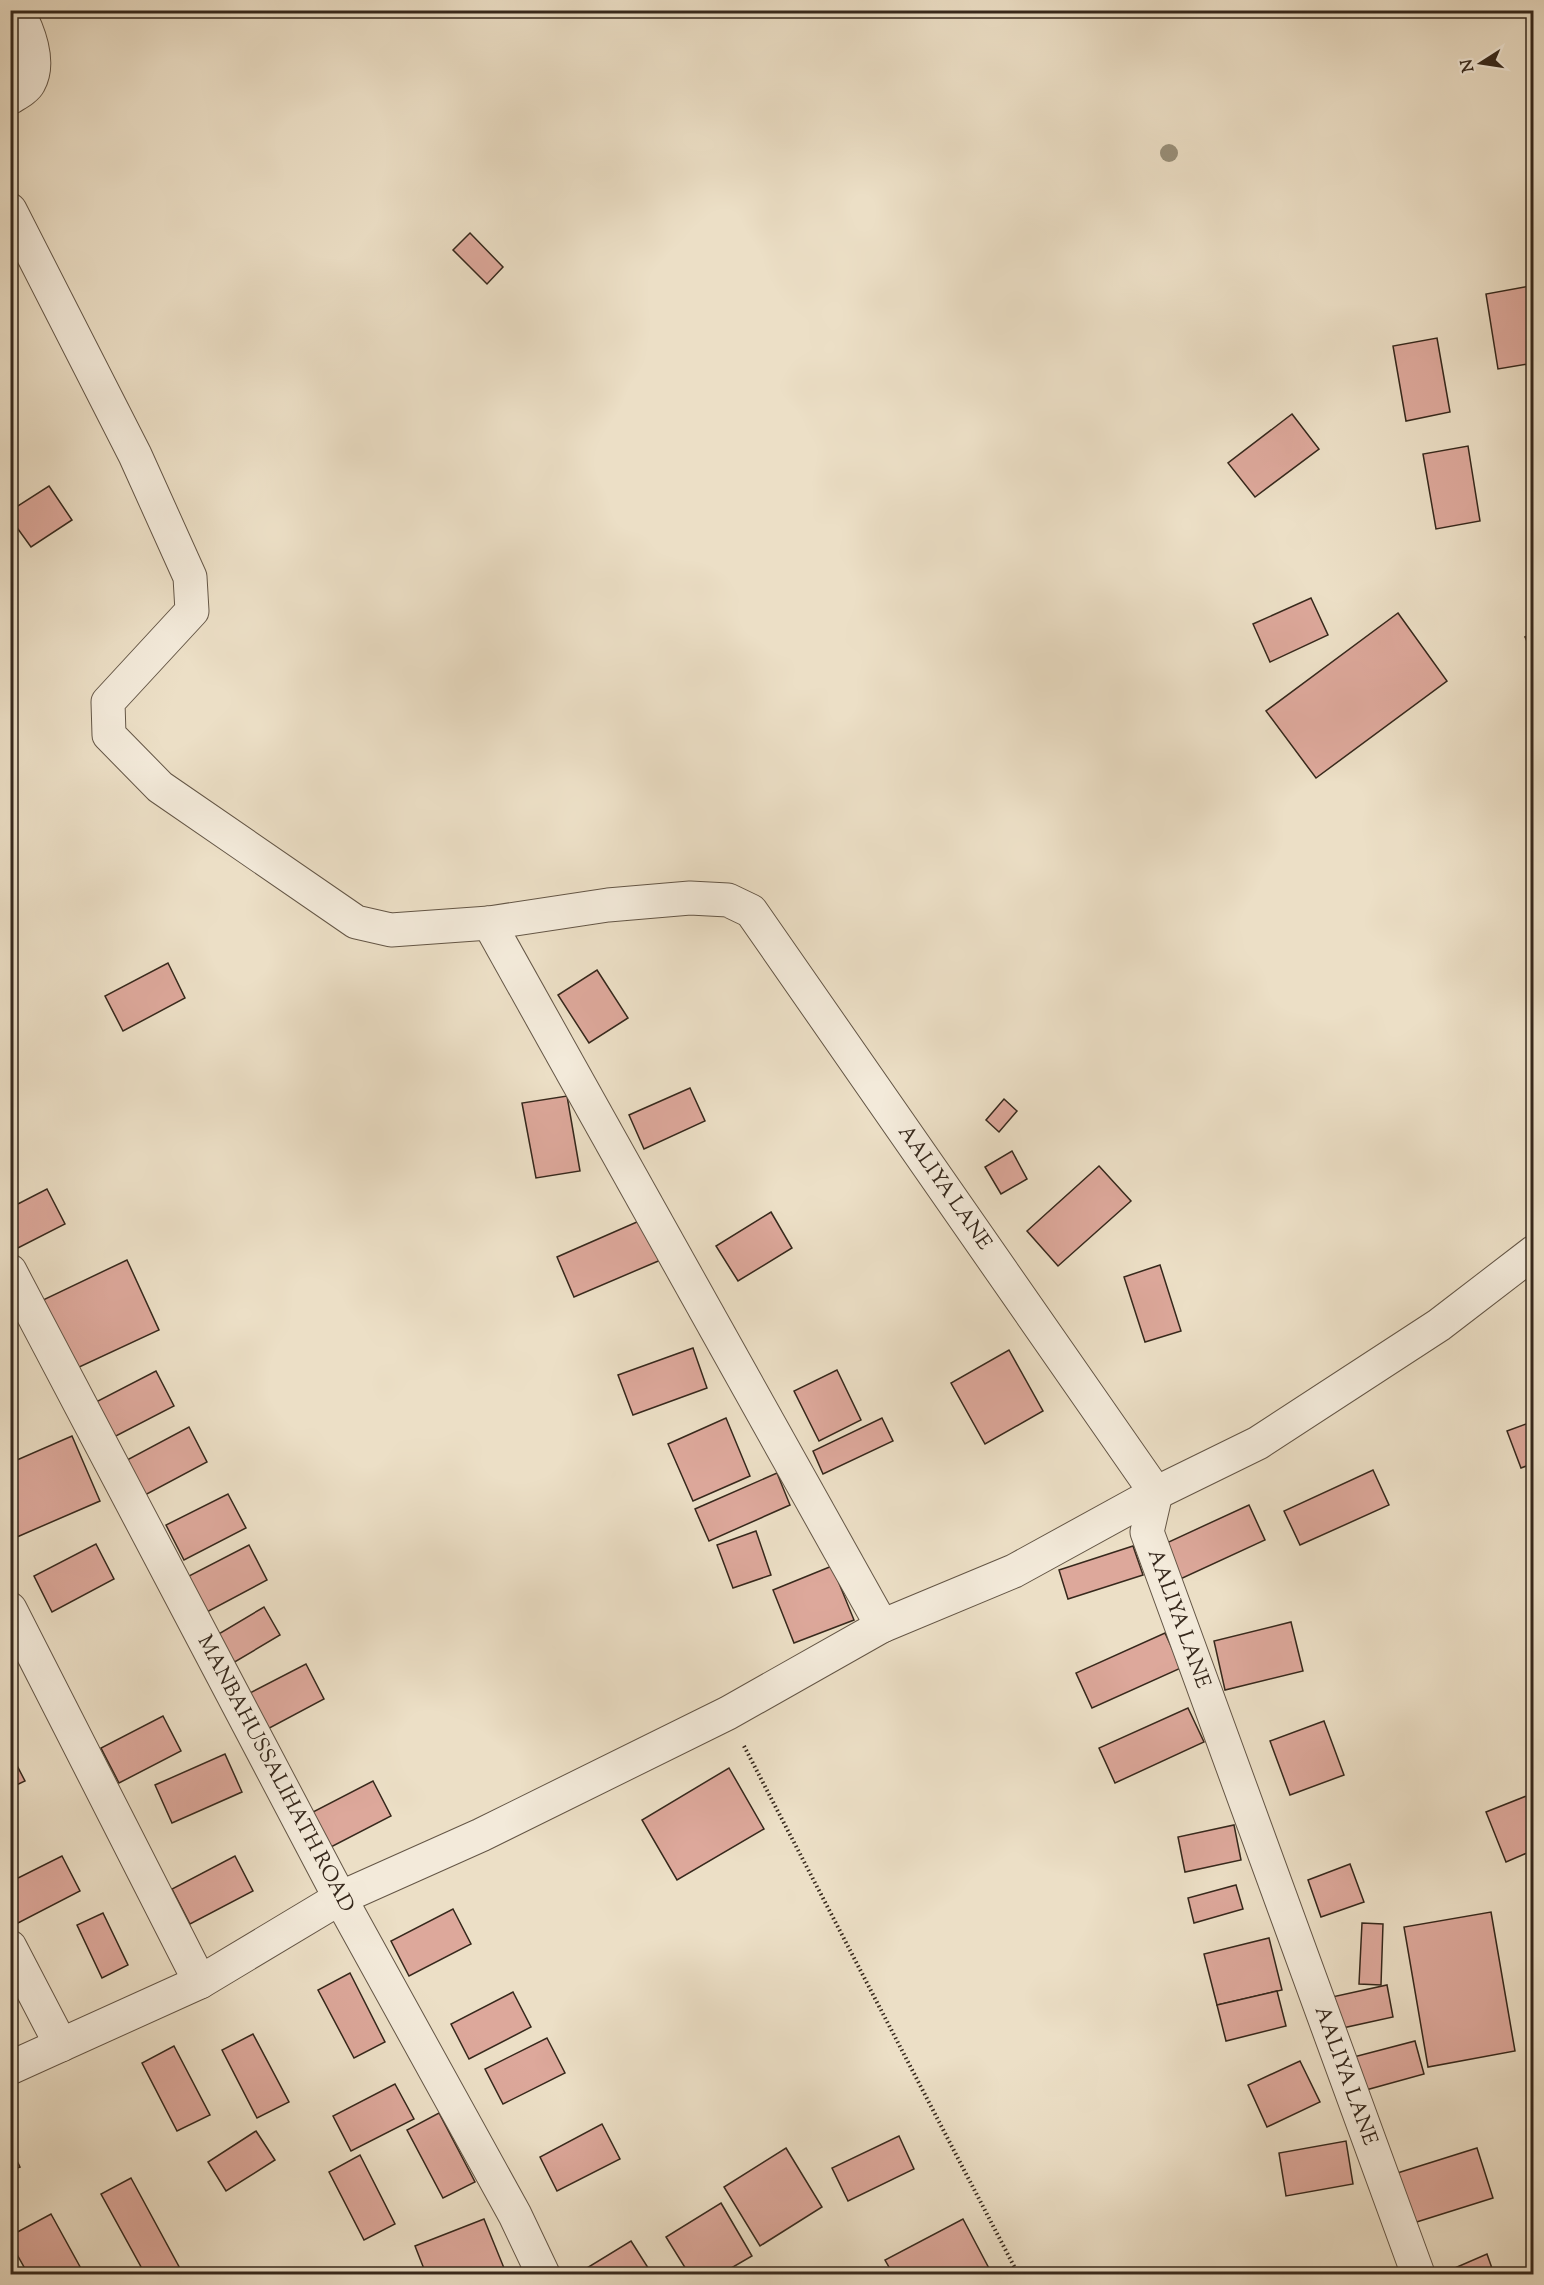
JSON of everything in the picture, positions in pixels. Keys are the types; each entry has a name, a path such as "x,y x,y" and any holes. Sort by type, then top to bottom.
{"street":[{"path":"10,98 29,84 34,61 25,24 17,10"},
{"path":"10,210 135,455 190,577 192,611 108,702 110,735 160,787 356,922 391,930 489,923 882,1626"},
{"name":"AALIYA LANE","path":"489,923 608,905 690,898 728,900 752,911 1156,1493 1147,1532 1418,2274"},
{"path":"10,2068 200,1982 340,1898 481,1835 728,1713 882,1626 1014,1570 1156,1493 1258,1443 1439,1324 1533,1252"},
{"name":"MANBAHUSSALIHATH ROAD","path":"10,1271 340,1898 515,2215 543,2274"},
{"path":"10,1609 200,1982"},
{"path":"10,1947 61,2045"}],"path":[{"path":"728,1713 1018,2274"}],"building":[{"path":"470,233 503,267 487,284 453,250"},
{"path":"1530,286 1534,306 1534,363 1498,369 1486,294"},
{"path":"1437,338 1450,412 1406,421 1393,346"},
{"path":"1292,414 1319,449 1255,497 1228,463"},
{"path":"1468,446 1480,521 1436,529 1423,454"},
{"path":"49,486 72,520 31,547 10,518 10,511"},
{"path":"1311,598 1328,635 1270,662 1253,624"},
{"path":"1398,613 1447,681 1316,778 1266,711"},
{"path":"1534,633 1534,657 1525,637"},
{"path":"168,963 185,998 123,1031 105,996"},
{"path":"597,970 628,1018 589,1043 558,995"},
{"path":"690,1088 705,1121 644,1149 629,1115"},
{"path":"567,1096 580,1171 536,1178 522,1103"},
{"path":"1004,1099 1017,1111 999,1132 986,1120"},
{"path":"1012,1151 1027,1179 1001,1194 985,1167"},
{"path":"1099,1166 1131,1201 1058,1266 1027,1231"},
{"path":"47,1189 65,1224 10,1252 10,1208"},
{"path":"771,1212 792,1248 738,1281 716,1246"},
{"path":"646,1218 663,1259 574,1297 557,1257"},
{"path":"127,1260 159,1330 75,1369 43,1300"},
{"path":"1160,1265 1181,1331 1145,1342 1124,1277"},
{"path":"693,1348 707,1388 633,1415 618,1375"},
{"path":"1009,1350 1043,1411 985,1444 951,1383"},
{"path":"837,1370 861,1420 819,1441 794,1391"},
{"path":"156,1371 174,1406 112,1438 94,1403"},
{"path":"726,1418 750,1476 693,1501 668,1444"},
{"path":"882,1418 893,1441 823,1474 813,1451"},
{"path":"1534,1421 1534,1463 1521,1468 1507,1431"},
{"path":"189,1427 207,1462 145,1495 127,1460"},
{"path":"72,1436 100,1501 10,1540 10,1463"},
{"path":"1373,1470 1389,1505 1300,1545 1284,1511"},
{"path":"777,1473 790,1505 709,1541 695,1509"},
{"path":"228,1494 246,1528 184,1560 166,1525"},
{"path":"1249,1505 1265,1540 1176,1581 1160,1546"},
{"path":"756,1531 771,1575 733,1588 717,1545"},
{"path":"96,1544 114,1579 52,1612 34,1576"},
{"path":"249,1545 267,1580 205,1613 187,1577"},
{"path":"1133,1546 1143,1575 1068,1599 1059,1570"},
{"path":"832,1566 854,1620 794,1643 773,1590"},
{"path":"264,1607 280,1635 233,1663 217,1635"},
{"path":"1291,1622 1303,1671 1225,1690 1214,1641"},
{"path":"1165,1633 1181,1668 1092,1708 1076,1673"},
{"path":"306,1664 324,1699 262,1732 244,1696"},
{"path":"1188,1708 1204,1742 1115,1783 1099,1748"},
{"path":"163,1716 181,1751 119,1783 101,1748"},
{"path":"1324,1721 1344,1775 1290,1795 1270,1741"},
{"path":"10,1752 25,1781 10,1788"},
{"path":"225,1754 242,1792 172,1823 155,1785"},
{"path":"729,1768 764,1829 677,1880 642,1820"},
{"path":"373,1781 391,1816 329,1848 311,1813"},
{"path":"1534,1793 1534,1850 1506,1862 1486,1812"},
{"path":"1234,1825 1241,1860 1185,1872 1178,1837"},
{"path":"62,1856 80,1891 18,1923 10,1908 10,1882"},
{"path":"235,1856 253,1891 190,1924 172,1889"},
{"path":"1350,1864 1364,1902 1321,1917 1308,1880"},
{"path":"1236,1885 1243,1909 1194,1923 1188,1898"},
{"path":"453,1909 471,1944 409,1976 391,1941"},
{"path":"1491,1912 1515,2051 1428,2067 1404,1927"},
{"path":"103,1913 128,1965 102,1978 77,1925"},
{"path":"1362,1923 1383,1924 1381,1985 1359,1984"},
{"path":"1269,1938 1282,1990 1217,2005 1204,1954"},
{"path":"350,1973 385,2042 354,2058 318,1990"},
{"path":"1387,1985 1393,2017 1338,2029 1332,1997"},
{"path":"1277,1991 1286,2026 1226,2041 1217,2005"},
{"path":"513,1992 531,2027 469,2059 451,2024"},
{"path":"253,2034 289,2102 257,2118 222,2050"},
{"path":"547,2038 565,2073 503,2104 485,2069"},
{"path":"1415,2041 1424,2074 1355,2093 1346,2059"},
{"path":"174,2046 210,2115 177,2131 142,2063"},
{"path":"1300,2061 1320,2102 1267,2127 1248,2085"},
{"path":"395,2084 414,2119 351,2151 333,2116"},
{"path":"439,2113 475,2182 443,2198 407,2130"},
{"path":"602,2124 620,2159 557,2191 540,2157"},
{"path":"256,2131 275,2160 226,2191 208,2162"},
{"path":"899,2136 914,2169 848,2201 832,2168"},
{"path":"1346,2141 1353,2184 1286,2196 1279,2153"},
{"path":"10,2146 20,2167 10,2171"},
{"path":"786,2148 822,2207 760,2246 724,2187"},
{"path":"1477,2148 1493,2198 1407,2225 1391,2175"},
{"path":"360,2155 395,2224 364,2240 329,2172"},
{"path":"131,2178 183,2274 145,2274 101,2194"},
{"path":"721,2203 752,2256 721,2274 689,2274 666,2237"},
{"path":"51,2214 84,2274 28,2274 10,2242 10,2236"},
{"path":"484,2219 504,2268 488,2274 426,2274 415,2246"},
{"path":"963,2219 992,2274 893,2274 885,2260"},
{"path":"631,2241 652,2274 577,2274"},
{"path":"1487,2254 1494,2274 1441,2274"}]}
